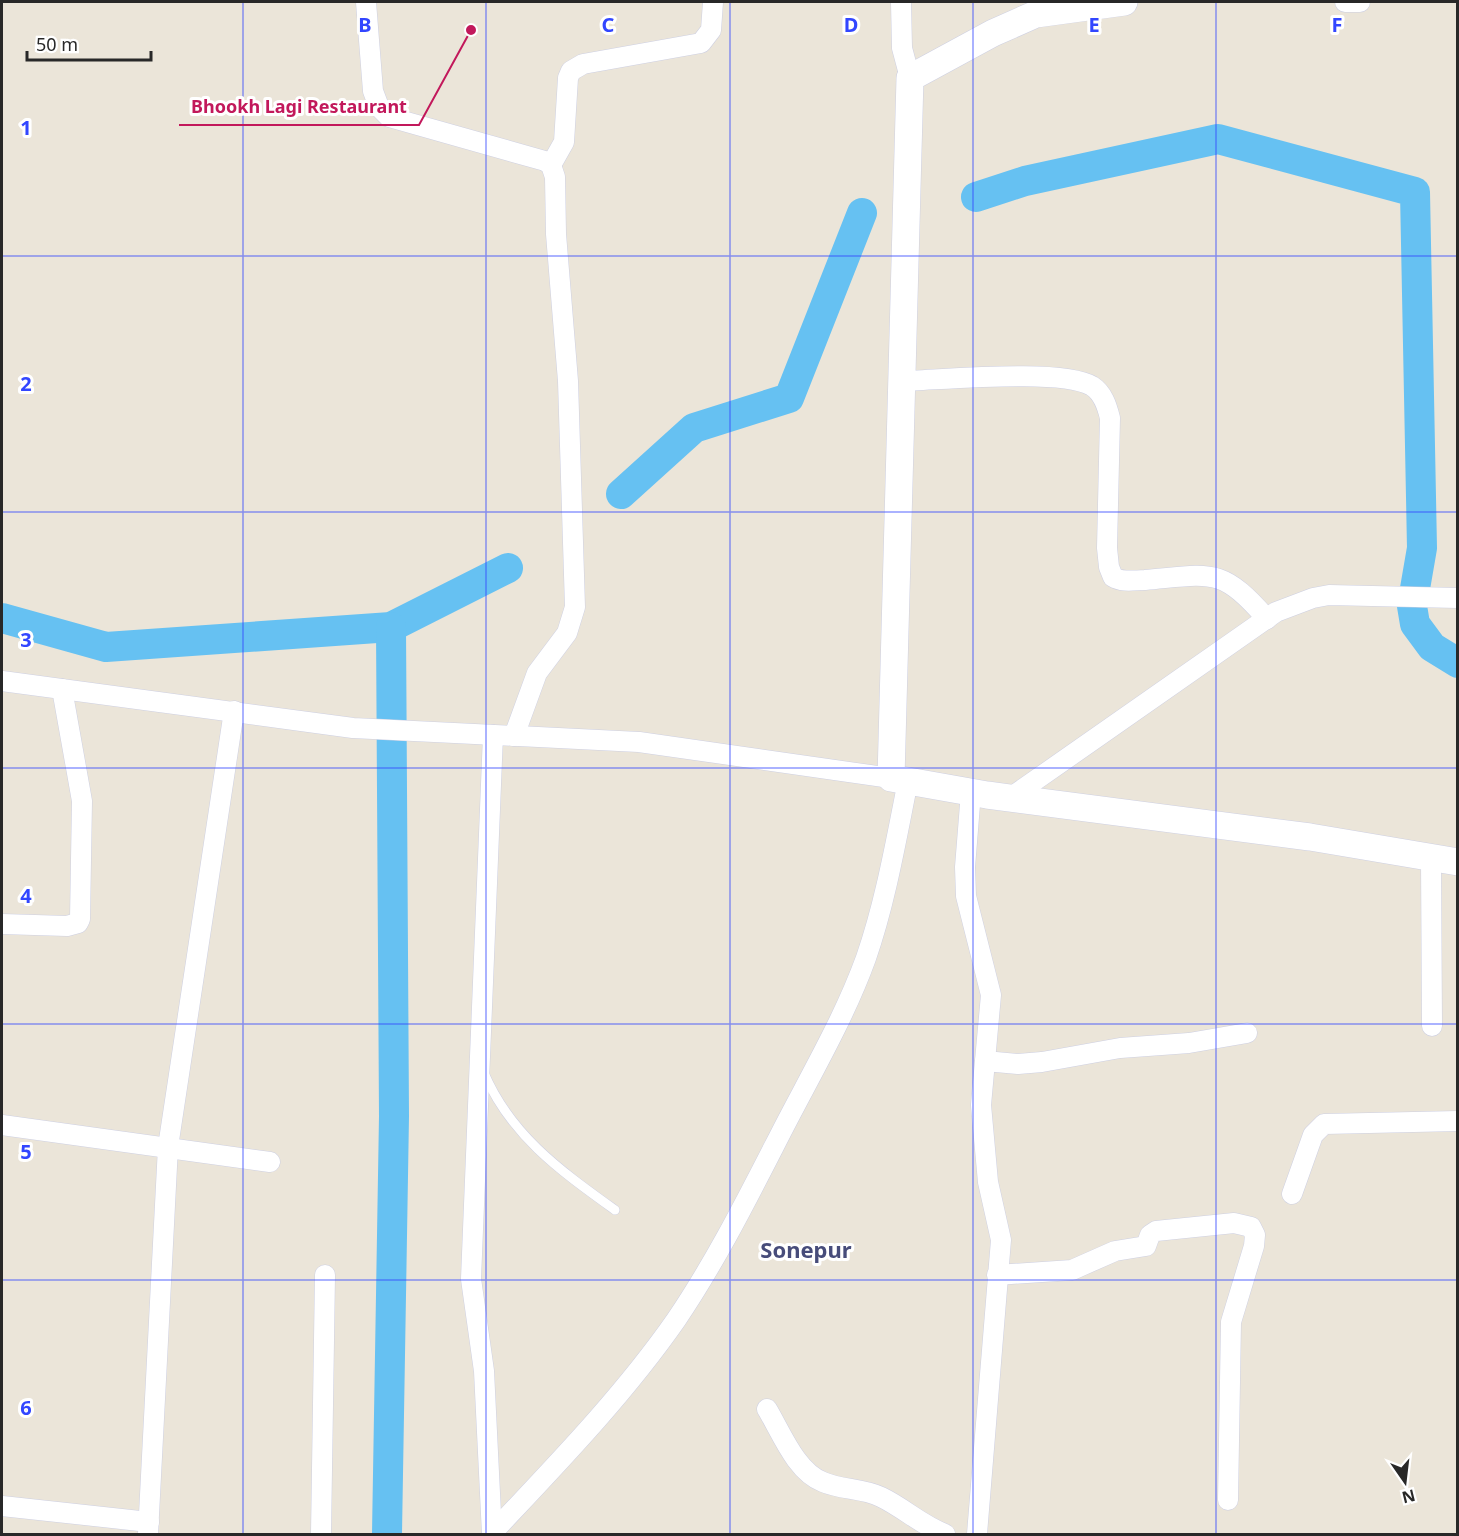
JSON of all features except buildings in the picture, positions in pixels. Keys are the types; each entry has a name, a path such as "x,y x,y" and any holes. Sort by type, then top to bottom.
{"street":[{"path":"366,2 373,90 379,107 389,117 545,161 551,165 555,177 556,234 568,381 575,607 567,633 537,673 514,736"},
{"path":"551,165 564,142 568,78 571,71 583,64 701,42 711,30 713,2"},
{"path":"492,1534 550,1471 648,1357 702,1279 741,1210 823,1052 865,958 886,887 900,779 902,381 910,78 902,48 901,2"},
{"path":"910,78 1022,11 1052,11 1124,2"},
{"path":"1345,2 1360,2"},
{"path":"902,381 1050,376 1092,386 1106,403 1110,418 1107,548 1109,567 1113,577 1129,581 1211,576 1235,585 1267,619"},
{"path":"1010,798 1267,619 1312,598 1329,595 1458,598"},
{"path":"2,681 353,728 639,742 900,779 1010,798 1310,837 1458,862"},
{"path":"2,924 68,926 78,923 80,919 82,801 63,688"},
{"path":"2,1506 148,1528 168,1147 234,711"},
{"path":"492,1534 484,1371 471,1279 493,735"},
{"path":"971,792 965,867 966,896 991,995 981,1105 988,1182 1000,1240 976,1534"},
{"path":"1431,858 1432,1026"},
{"path":"985,1061 1017,1064 1042,1062 1120,1048 1189,1043 1247,1033"},
{"path":"1292,1194 1313,1135 1324,1124 1458,1121"},
{"path":"2,1125 270,1162"},
{"path":"997,1275 1082,1268 1115,1251 1146,1246 1150,1235 1156,1231 1234,1223 1251,1227 1255,1235 1254,1246 1231,1322 1228,1500"},
{"path":"321,1534 325,1275"},
{"path":"767,1409 792,1452 812,1476 821,1482 877,1495 924,1526 945,1534"}],"lane":[{"path":"480,1066 497,1102 517,1130 580,1185 615,1210"}],"waterway":[{"path":"976,197 1025,181 1218,139 1415,192 1422,548 1412,606 1415,624 1432,647 1458,663"},
{"path":"621,494 694,428 789,398 862,213"},
{"path":"2,618 106,647 391,627 508,568"},
{"path":"387,1534 394,1116 391,627"}],"place":[{"name":"Bhookh Lagi Restaurant","path":"471,30"}],"district":[{"name":"Sonepur","path":"806,1249"}]}
